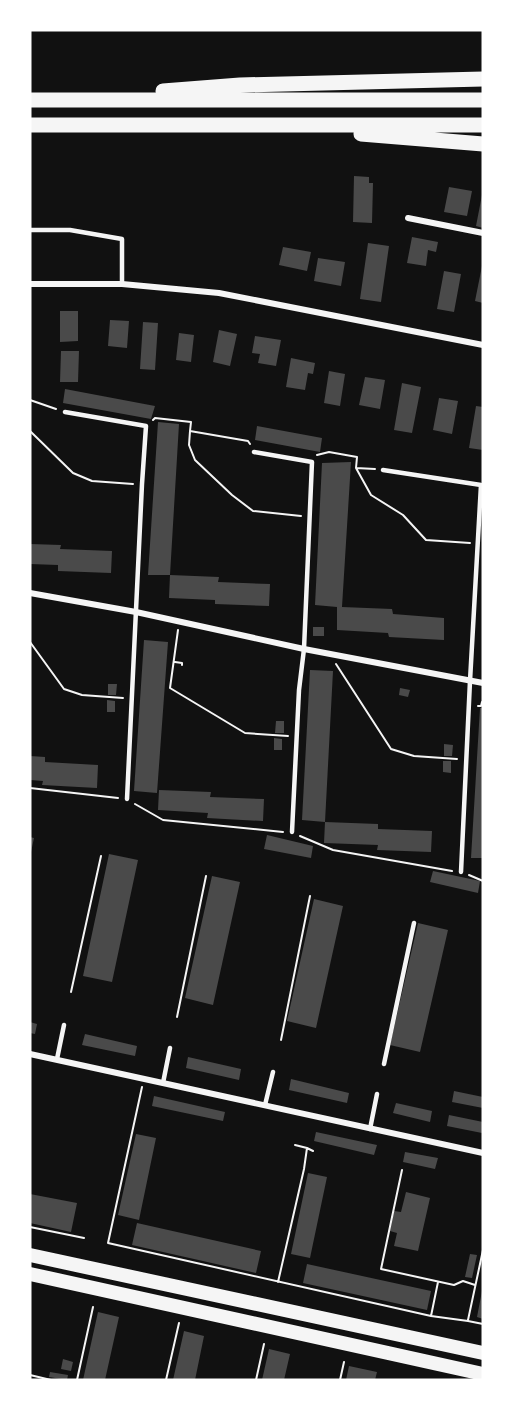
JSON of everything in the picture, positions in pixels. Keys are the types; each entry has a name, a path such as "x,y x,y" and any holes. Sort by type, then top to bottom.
{"highway":[{"path":"62,100 240,84 483,79"},
{"path":"30,100 483,100"},
{"path":"254,124 483,144"},
{"path":"30,125 483,125"}],"main road":[{"path":"30,1255 483,1353"},
{"path":"30,1274 483,1374"}],"street":[{"path":"408,218 483,233"},
{"path":"30,284 122,284 219,293 483,345"},
{"path":"30,593 136,612 304,649 483,683"},
{"path":"30,1054 483,1153"}],"lane":[{"path":"30,230 70,230 122,239 122,284"},
{"path":"65,412 146,426 127,799"},
{"path":"254,452 312,462 304,649 299,690 292,832"},
{"path":"383,470 481,485 461,872"},
{"path":"384,1064 414,923"},
{"path":"57,1059 64,1025"},
{"path":"163,1083 170,1048"},
{"path":"265,1106 273,1072"},
{"path":"370,1128 377,1094"}],"path":[{"path":"30,400 65,412"},
{"path":"146,426 155,418 191,422 189,445 195,460 232,495 253,511 310,516"},
{"path":"30,431 74,473 92,481 142,484"},
{"path":"190,431 248,441 254,452"},
{"path":"312,462 315,455 329,452 357,457 356,468 370,495 404,515 426,540 478,543"},
{"path":"356,468 383,470"},
{"path":"179,622 170,688 245,733 297,736"},
{"path":"30,642 64,689 82,694 131,699"},
{"path":"328,653 391,749 414,756 466,760"},
{"path":"174,661 183,665"},
{"path":"30,788 127,799 163,820 292,832 333,850 461,872 483,881"},
{"path":"71,992 101,856"},
{"path":"177,1017 206,876"},
{"path":"281,1040 310,896"},
{"path":"144,1079 108,1243 431,1316 483,1324"},
{"path":"296,1145 313,1151"},
{"path":"278,1282 307,1148"},
{"path":"402,1170 381,1269 454,1285 463,1281 475,1285"},
{"path":"30,1227 84,1238"},
{"path":"468,1321 483,1250"},
{"path":"431,1316 438,1282"},
{"path":"77,1380 93,1307"},
{"path":"166,1380 179,1323"},
{"path":"256,1380 264,1344"},
{"path":"340,1380 344,1362"},
{"path":"30,1375 51,1380"}],"building":[{"path":"354,176 369,177 369,183 373,183 372,223 353,222"},
{"path":"449,187 472,191 467,216 444,212"},
{"path":"483,195 483,228 476,226"},
{"path":"412,237 438,242 436,252 428,250 426,266 407,263"},
{"path":"368,243 389,246 381,302 360,299"},
{"path":"283,247 311,252 307,271 279,265"},
{"path":"318,258 345,262 341,286 314,281"},
{"path":"483,266 483,303 475,301"},
{"path":"444,271 461,274 454,312 437,309"},
{"path":"60,311 78,311 78,341 60,342"},
{"path":"110,320 129,321 127,348 108,346"},
{"path":"143,322 158,323 155,370 140,369"},
{"path":"219,330 237,334 230,366 213,362"},
{"path":"179,333 194,335 191,362 176,360"},
{"path":"255,336 281,340 276,366 258,363 260,354 252,353"},
{"path":"61,351 79,351 78,382 60,382"},
{"path":"291,358 315,363 313,374 308,373 305,390 286,387"},
{"path":"329,371 345,374 340,406 324,403"},
{"path":"365,377 385,380 380,409 359,405"},
{"path":"402,383 421,387 412,433 394,430"},
{"path":"65,389 155,406 151,419 63,403"},
{"path":"439,398 458,401 452,434 433,430"},
{"path":"476,406 483,407 483,450 469,448"},
{"path":"158,422 179,424 170,575 148,575"},
{"path":"257,426 322,438 320,452 255,440"},
{"path":"351,462 342,607 392,609 393,614 444,618 444,640 389,637 388,633 337,630 337,607 315,605 322,463"},
{"path":"30,544 61,545 60,549 112,551 111,573 58,571 58,565 30,564"},
{"path":"170,575 219,577 218,582 270,584 269,606 215,604 215,600 169,598"},
{"path":"313,627 324,627 324,636 313,636"},
{"path":"144,640 168,642 157,793 134,791"},
{"path":"310,670 333,671 325,822 302,820"},
{"path":"108,684 117,684 116,695 108,695"},
{"path":"400,688 410,690 408,697 399,695"},
{"path":"107,700 115,701 115,712 107,712"},
{"path":"480,708 483,708 483,858 471,858"},
{"path":"276,721 284,721 284,733 275,733"},
{"path":"274,738 282,739 282,750 274,750"},
{"path":"444,744 453,745 452,756 444,756"},
{"path":"30,756 45,757 45,762 98,765 97,788 42,785 43,781 30,780"},
{"path":"443,761 451,761 451,773 443,772"},
{"path":"159,790 211,792 210,797 264,799 263,821 207,818 208,813 158,810"},
{"path":"325,822 378,824 378,829 432,831 431,852 377,850 378,845 324,843"},
{"path":"267,835 313,846 311,858 264,849"},
{"path":"30,837 34,838 31,852 30,852"},
{"path":"109,854 138,860 112,982 83,976"},
{"path":"433,871 480,881 478,893 430,882"},
{"path":"212,876 240,882 213,1005 185,998"},
{"path":"314,899 343,906 316,1028 287,1021"},
{"path":"418,923 448,930 420,1052 390,1045"},
{"path":"30,1022 37,1024 35,1034 30,1033"},
{"path":"85,1034 137,1046 135,1056 82,1045"},
{"path":"188,1057 241,1069 239,1080 186,1068"},
{"path":"291,1079 349,1093 347,1103 289,1090"},
{"path":"454,1091 483,1097 483,1108 452,1102"},
{"path":"154,1096 225,1112 223,1121 152,1106"},
{"path":"396,1103 432,1111 430,1122 393,1113"},
{"path":"449,1115 483,1122 482,1133 447,1126"},
{"path":"316,1132 377,1145 374,1155 314,1141"},
{"path":"136,1134 156,1138 139,1220 118,1215"},
{"path":"405,1152 438,1158 435,1169 403,1162"},
{"path":"308,1173 327,1177 310,1258 291,1254"},
{"path":"406,1192 430,1198 418,1251 394,1246 397,1233 390,1231 394,1211 401,1212"},
{"path":"30,1194 77,1203 71,1232 30,1223"},
{"path":"137,1223 261,1251 256,1273 132,1245"},
{"path":"470,1254 477,1255 472,1278 465,1277"},
{"path":"307,1264 431,1291 427,1310 303,1283"},
{"path":"483,1292 483,1319 477,1317"},
{"path":"98,1312 119,1317 105,1380 83,1380"},
{"path":"184,1331 204,1336 195,1380 173,1380"},
{"path":"269,1349 290,1354 284,1380 262,1380"},
{"path":"63,1359 73,1362 71,1371 61,1369"},
{"path":"349,1366 377,1372 375,1380 346,1380"},
{"path":"50,1372 68,1375 67,1380 49,1377"}]}
